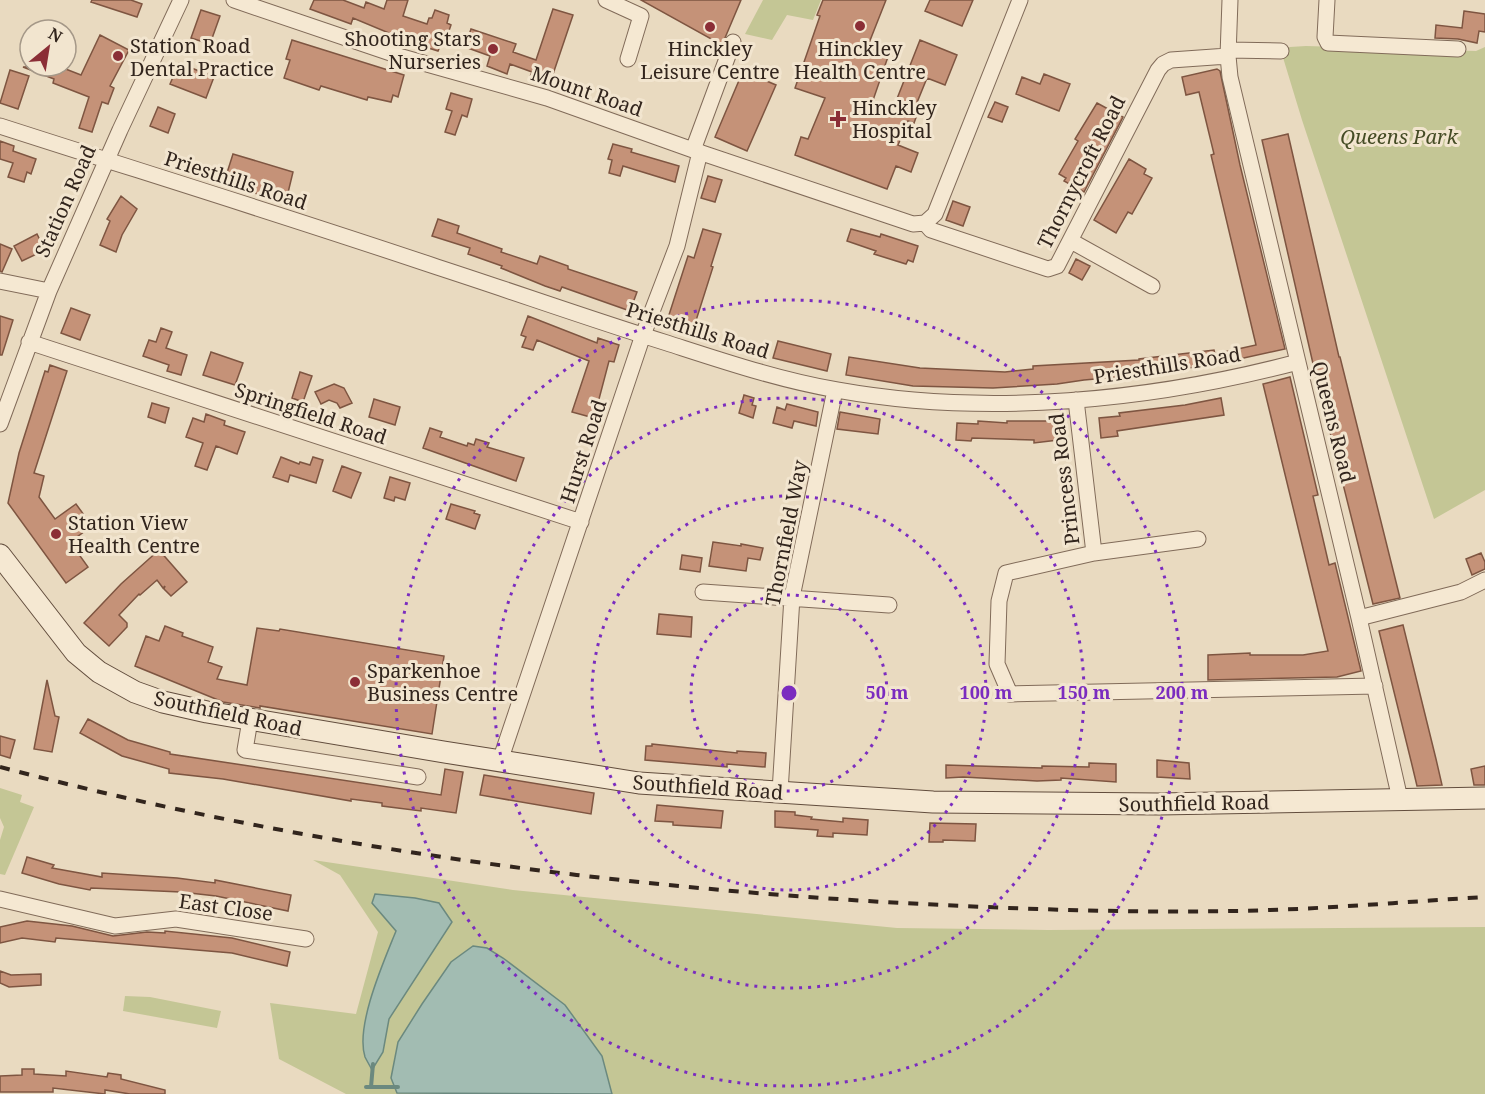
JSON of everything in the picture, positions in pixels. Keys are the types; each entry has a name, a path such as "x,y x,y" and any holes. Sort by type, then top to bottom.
{"main road":[{"name":"Southfield Road","path":"0,555 69,646 99,672 126,687 163,702 250,720 500,761 626,781 933,802 1159,804 1485,798"}],"street":[{"name":"Station Road","path":"0,424 3,405 49,291 106,160 181,0"},
{"name":"Mount Road","path":"234,0 402,57 547,98 913,224 925,223"},
{"path":"606,0 641,16 628,60"},
{"path":"925,223 934,214 1020,0"},
{"name":"Queens Road","path":"1230,0 1228,53 1230,77 1400,798"},
{"path":"1327,0 1325,37 1328,43 1458,49"},
{"name":"Hurst Road","path":"500,761 642,335 677,246 696,151 733,42"},
{"path":"1228,53 1281,51"},
{"name":"Thornycroft Road","path":"925,223 931,230 1048,269 1057,266 1158,70 1171,60 1228,53"},
{"name":"Priesthills Road","path":"0,126 743,367 835,390 941,401 1076,400 1180,388 1298,362"},
{"path":"1071,241 1152,286"},
{"path":"0,281 49,291"},
{"name":"Springfield Road","path":"29,342 581,522"},
{"name":"Thornfield Way","path":"780,792 792,597 835,390"},
{"name":"Princess Road","path":"1076,400 1094,553"},
{"name":"Princess Road","path":"1198,539 1094,553 1006,573 999,601 997,664 1010,694 1375,686"},
{"path":"1359,618 1461,592 1485,580"},
{"path":"703,592 889,605"},
{"path":"250,720 245,750 418,777"},
{"name":"East Close","path":"0,899 115,926 176,919 306,939"}],"green space":[{"path":"763,0 821,0 813,20 787,15 772,40 745,34"},
{"name":"Queens Park","path":"1290,47 1476,51 1485,47 1485,490 1434,519 1281,51"},
{"path":"0,788 22,795 20,802 34,807 5,875 0,874 0,840 4,827 0,818"},
{"path":"313,860 513,890 897,928 1048,930 1485,927 1485,1094 346,1094 279,1059 270,1003 356,1014 378,932 340,875"},
{"path":"125,996 150,997 221,1011 217,1028 123,1011"}],"shaded area":[{"path":"375,894 439,903 452,922 389,1019 383,1052 372,1070 365,1057 364,1028 372,994 396,931 372,903"},
{"path":"473,946 487,948 503,958 565,1005 602,1056 612,1094 397,1093 391,1078 398,1042 451,962"}],"building":[{"path":"92,0 131,0 142,4 137,17 91,2"},
{"path":"314,0 343,0 364,8 366,2 384,9 387,0 408,0 403,16 427,24 435,10 449,15 447,23 451,25 444,45 441,44 438,51 422,46 424,42 397,33 396,36 353,18 351,24 310,9"},
{"name":"Hinckley Leisure Centre","path":"641,0 741,0 722,45"},
{"path":"823,0 886,0 869,43 890,51 871,106 891,114 920,40 957,55 945,85 927,78 914,110 918,112 914,123 908,121 898,145 918,153 911,172 896,166 887,189 795,155 801,137 808,139 825,98 795,88 820,16 817,15"},
{"path":"930,0 973,0 962,26 925,11"},
{"path":"553,9 573,15 550,83 530,77 532,72 510,64 507,74 487,66 490,56 465,47 471,29 516,44 513,52 536,60"},
{"path":"201,10 220,16 210,44 191,38"},
{"path":"1464,11 1485,14 1485,32 1479,31 1477,43 1435,38 1436,25 1462,28"},
{"path":"100,35 129,50 110,86 114,88 108,104 102,102 92,132 79,128 89,97 53,83 54,79 51,78 78,78 78,74 81,75"},
{"path":"292,40 404,75 398,97 393,95 391,102 368,97 367,100 321,86 319,90 284,78 290,60 286,59"},
{"path":"179,63 214,77 206,98 170,84"},
{"path":"1217,69 1220,71 1240,165 1285,349 1162,373 993,388 913,386 846,375 849,357 920,368 1005,372 1033,369 1033,366 1139,360 1214,350 1215,354 1256,345 1211,155 1214,154 1199,92 1186,95 1182,77"},
{"path":"10,70 18,73 18,78 28,78 18,109 0,103"},
{"path":"743,71 776,85 747,151 715,137"},
{"path":"1044,74 1070,84 1059,111 1016,94 1022,77 1040,84"},
{"path":"451,93 472,99 467,117 462,115 455,135 445,132 452,111 446,109"},
{"path":"995,102 1008,107 1002,122 988,117"},
{"path":"1097,103 1123,117 1084,192 1064,181 1066,178 1059,174 1078,141 1075,139"},
{"path":"158,107 175,114 168,133 150,126"},
{"path":"1288,134 1339,357 1400,598 1373,604 1314,368 1262,140"},
{"path":"0,141 14,146 13,151 36,159 31,174 27,172 24,182 8,177 13,163 0,159"},
{"path":"613,144 632,149 631,152 679,166 675,182 623,166 620,176 609,173 612,160 608,159"},
{"path":"233,154 293,172 286,201 254,193 256,186 226,176"},
{"path":"1129,159 1146,169 1144,174 1152,178 1132,214 1128,212 1116,233 1094,220"},
{"path":"708,176 722,180 715,202 701,198"},
{"path":"121,196 137,209 122,235 116,252 100,245 110,221 107,219"},
{"path":"953,201 970,207 963,226 946,220"},
{"path":"438,219 459,226 457,233 502,249 501,252 537,264 540,256 568,266 568,269 637,292 630,311 562,287 560,291 545,286 501,268 502,266 468,254 470,248 432,236"},
{"path":"703,229 721,234 693,330 667,321 688,256 694,258"},
{"path":"851,229 880,237 881,234 918,246 913,262 908,260 906,264 874,254 876,251 847,241"},
{"path":"37,234 45,250 22,261 14,246"},
{"path":"0,244 12,249 2,272 0,271"},
{"path":"1076,259 1090,266 1082,280 1069,273"},
{"path":"71,308 90,315 80,340 61,333"},
{"path":"0,316 13,320 2,355 0,355"},
{"path":"528,316 597,343 598,338 619,345 614,362 609,361 594,418 572,412 589,361 537,340 533,350 522,347 526,337 521,335"},
{"path":"161,328 172,332 166,348 187,355 181,375 167,371 169,365 143,356 149,340 156,342"},
{"path":"778,341 831,354 827,371 773,358"},
{"path":"211,352 243,363 235,385 203,375"},
{"name":"Station View Health Centre","path":"50,365 67,371 34,473 44,476 39,497 55,519 76,504 92,526 70,542 88,567 66,583 8,503 19,453 45,371 48,372"},
{"path":"300,372 312,376 303,402 292,398"},
{"path":"1290,377 1318,495 1313,496 1329,565 1335,563 1361,671 1337,677 1208,680 1208,655 1250,653 1250,655 1303,655 1328,651 1263,384"},
{"path":"334,384 344,388 352,403 340,408 337,403 329,400 321,404 315,392"},
{"path":"744,395 754,398 752,405 756,406 753,418 739,413"},
{"path":"1221,398 1224,415 1117,431 1118,436 1101,438 1099,418"},
{"path":"374,399 400,407 395,425 369,417"},
{"path":"152,403 169,408 165,423 148,417"},
{"path":"787,404 818,412 816,426 794,421 792,428 773,423 777,407 785,410"},
{"path":"840,412 880,419 878,434 837,429"},
{"path":"206,414 225,421 224,425 245,432 237,454 216,446 207,470 195,466 203,443 186,437 193,418 204,422"},
{"path":"978,421 1007,423 1007,421 1057,421 1058,440 1034,443 1034,440 972,438 971,441 956,440 957,423 978,424"},
{"path":"430,428 442,432 440,437 467,446 468,443 474,445 476,439 489,443 487,447 524,458 516,481 423,448"},
{"path":"281,457 299,464 300,462 310,465 313,457 323,460 316,483 290,475 288,482 273,477"},
{"path":"342,466 361,473 351,498 333,491"},
{"path":"390,477 410,483 405,500 395,497 394,501 384,498"},
{"path":"451,504 475,511 474,513 480,515 475,529 446,519"},
{"path":"713,542 763,548 760,560 748,558 746,571 709,566"},
{"path":"159,550 187,582 171,596 164,589 165,586 163,588 157,580 139,594 119,615 127,623 127,627 109,646 84,623 121,584"},
{"path":"1481,553 1485,569 1472,575 1466,559"},
{"path":"682,555 702,558 700,572 680,569"},
{"path":"659,614 692,617 691,637 657,634"},
{"path":"1403,625 1442,785 1417,786 1379,631"},
{"name":"Sparkenhoe Business Centre","path":"165,626 183,633 182,636 213,647 208,662 222,667 217,679 247,685 257,628 279,631 280,629 444,656 432,734 223,702 135,666 146,636 159,641"},
{"path":"47,680 55,716 59,717 52,752 34,749"},
{"path":"88,719 128,740 170,752 170,754 441,795 445,769 463,772 456,813 382,806 382,803 351,799 351,801 223,779 169,773 169,769 122,756 80,733"},
{"path":"0,736 15,740 10,758 0,755"},
{"path":"652,744 737,753 737,751 766,753 765,767 727,764 727,767 645,760 646,746 652,746"},
{"path":"1157,760 1189,763 1190,779 1157,777"},
{"path":"1089,763 1116,764 1116,782 1061,778 1061,780 1037,781 946,778 946,765 1042,768 1042,766 1089,767"},
{"path":"1485,766 1485,785 1474,785 1471,769"},
{"path":"484,775 594,793 591,814 480,795"},
{"path":"657,805 723,811 721,828 673,825 673,822 655,821"},
{"path":"775,811 795,812 795,815 812,817 811,819 843,822 843,818 868,820 867,835 833,833 833,837 817,836 818,830 775,827"},
{"path":"930,823 976,824 975,841 929,842"},
{"path":"27,857 54,865 52,868 102,877 102,873 215,883 215,880 291,895 288,911 216,896 181,892 91,888 90,890 22,873"},
{"path":"27,921 72,926 113,936 147,932 165,933 165,931 232,938 290,952 287,966 232,953 56,938 55,942 22,938 0,943 0,927"},
{"path":"0,971 11,975 41,974 41,985 9,987 0,983"},
{"path":"22,1069 34,1069 34,1074 66,1076 66,1071 107,1077 108,1073 121,1075 121,1079 165,1090 165,1094 130,1094 105,1090 105,1094 53,1088 53,1092 0,1092 0,1076 22,1075"}],"waterway":[{"path":"371,1087 373,1064"},
{"path":"366,1087 398,1087"}],"railway":[{"path":"0,767 113,795 342,841 457,859 688,887 921,904 1114,911 1262,910 1485,897"}],"place":[{"name":"Hinckley Health Centre","path":"860,26"},
{"name":"Hinckley Leisure Centre","path":"710,27"},
{"name":"Shooting Stars Nurseries","path":"493,49"},
{"name":"Station Road Dental Practice","path":"118,56"},
{"name":"Hinckley Hospital","path":"838,119"},
{"name":"Station View Health Centre","path":"56,534"},
{"name":"Sparkenhoe Business Centre","path":"355,682"}]}
